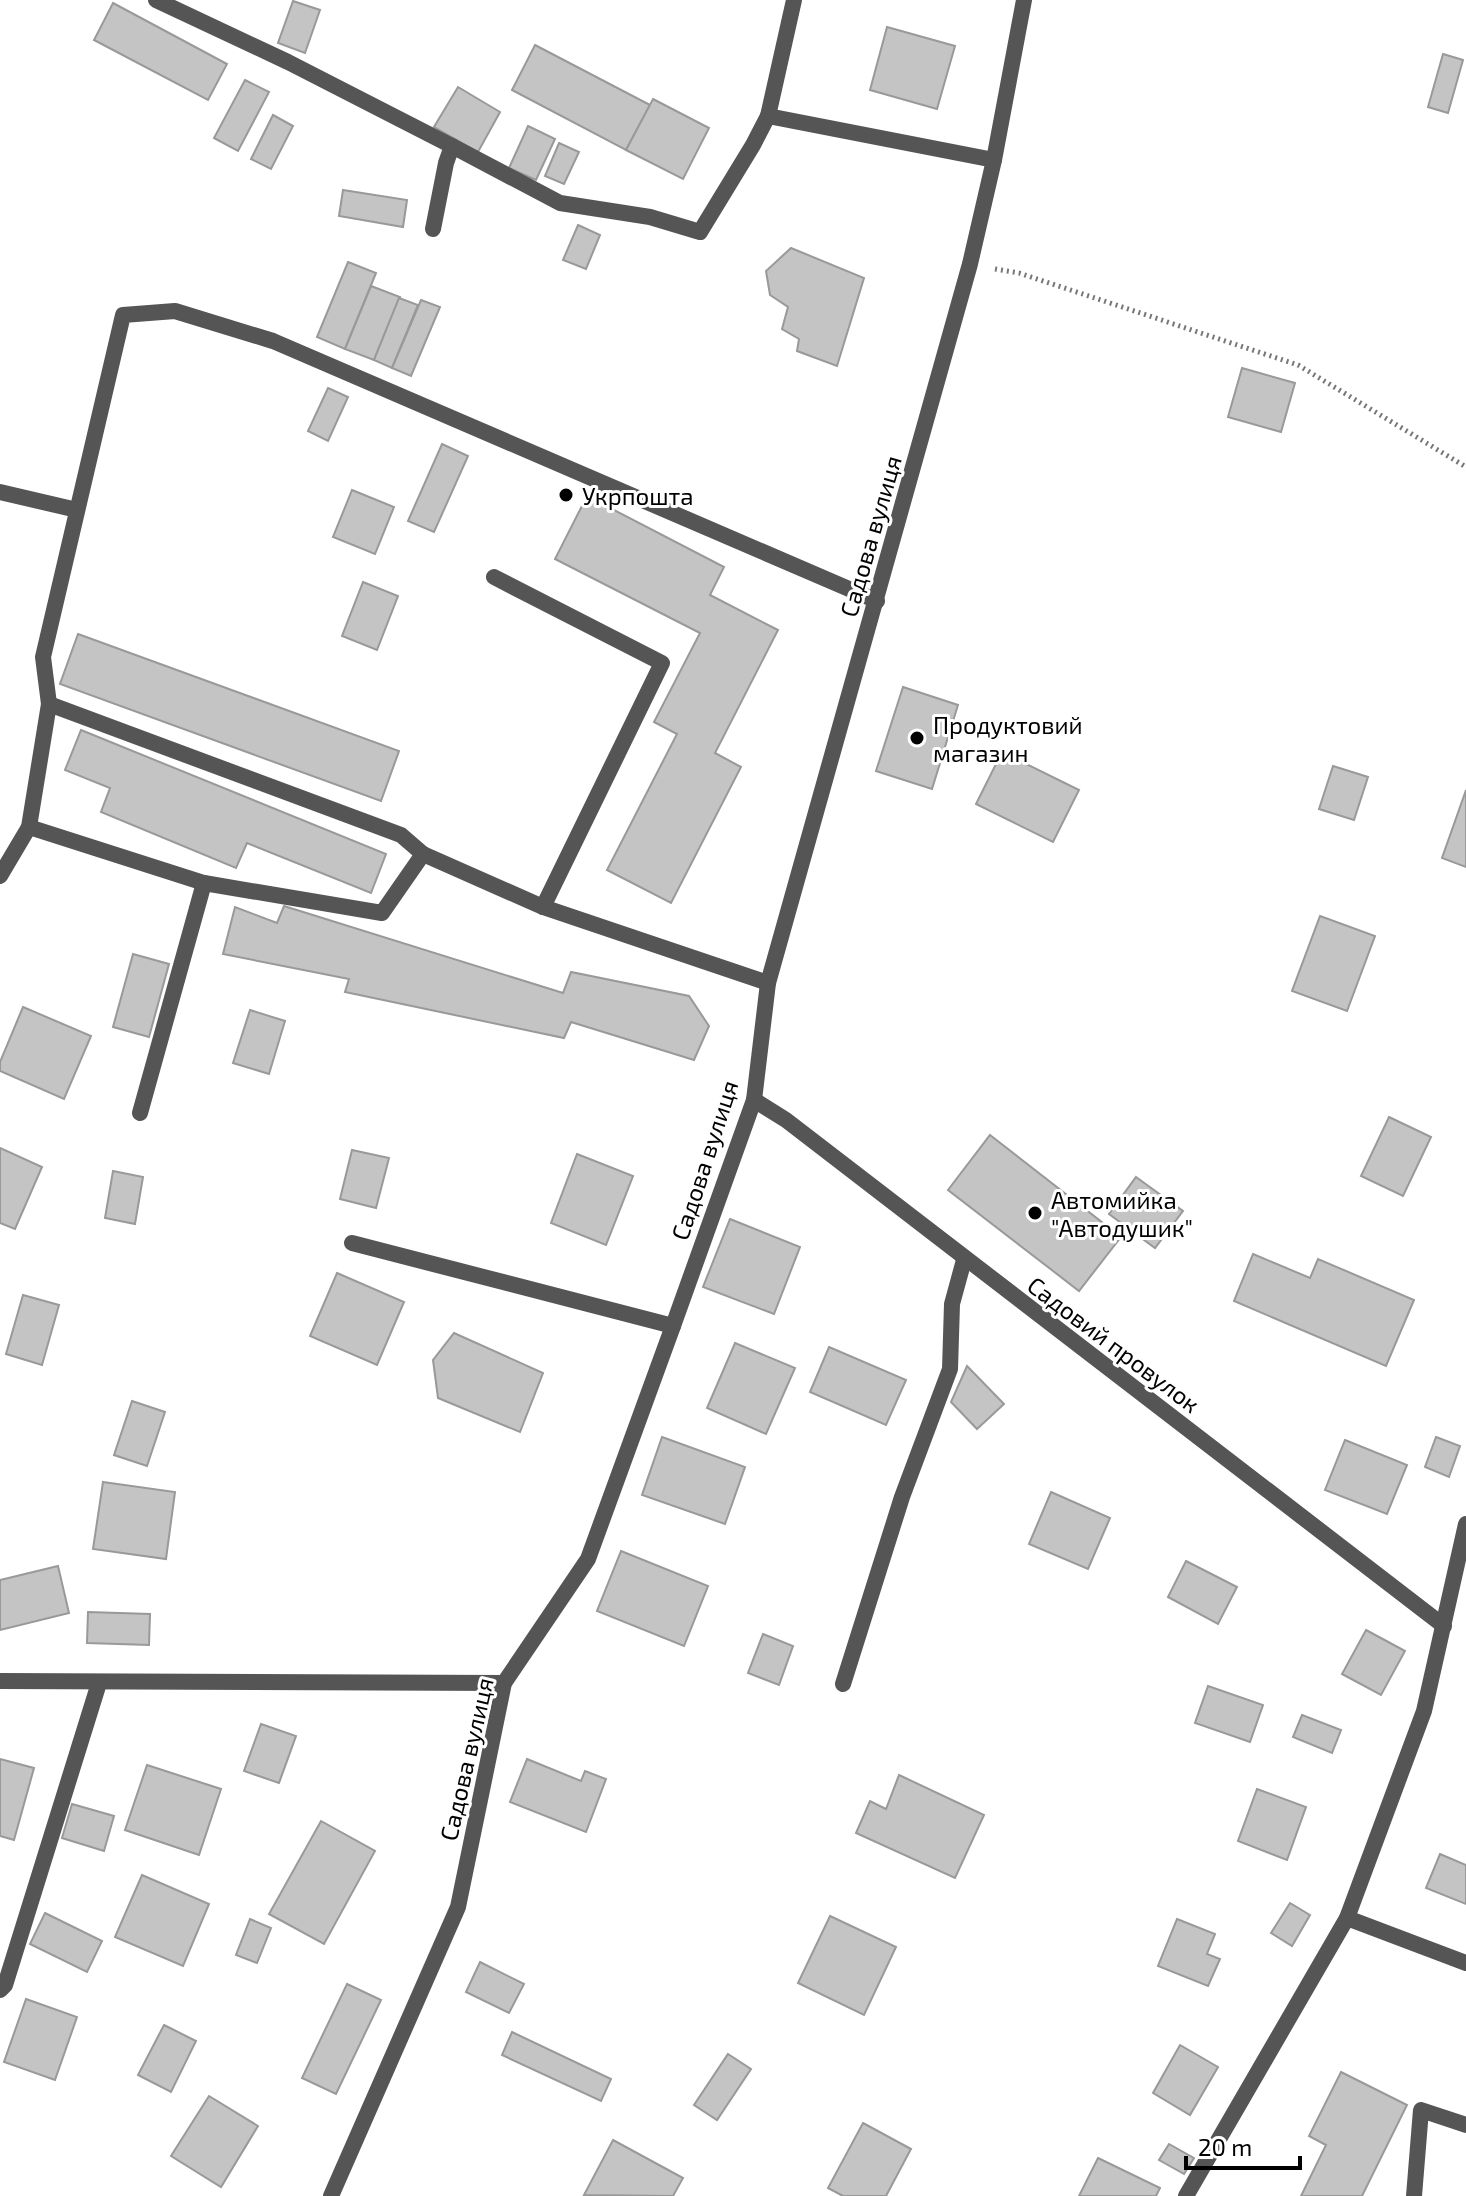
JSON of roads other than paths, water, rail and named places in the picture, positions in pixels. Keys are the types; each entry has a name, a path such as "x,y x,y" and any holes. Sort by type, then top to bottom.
{"street":[{"path":"156,0 302,69 560,203 650,217 700,232 768,116 794,0"},
{"name":"Садова вулиця","path":"331,2196 458,1907 504,1683 588,1559 754,1100 768,983 970,264 994,160 1024,0"},
{"path":"768,116 994,160"},
{"path":"433,229 452,146"},
{"path":"0,876 29,827 49,704 43,657 123,315 175,311 273,341 877,601"},
{"path":"0,492 77,510"},
{"path":"494,577 662,663 543,907"},
{"path":"49,704 401,835 423,854 543,907 768,983"},
{"path":"29,827 204,883 382,913 423,854"},
{"path":"140,1113 204,883"},
{"name":"Садовий провулок","path":"754,1100 786,1120 964,1260 1444,1626"},
{"path":"352,1243 673,1326"},
{"path":"843,1684 902,1497 950,1369 952,1304 964,1260"},
{"path":"1186,2196 1347,1918 1424,1711 1466,1524"},
{"path":"0,1681 504,1683"},
{"path":"0,1990 5,1985 99,1683"},
{"path":"1347,1918 1466,1963"},
{"path":"1414,2196 1421,2110 1466,2125"}],"place":[{"name":"Укрпошта","path":"566,495"},
{"name":"Продуктовий магазин","path":"917,738"},
{"name":"Автомийка \"Автодушик\"","path":"1035,1213"}]}
